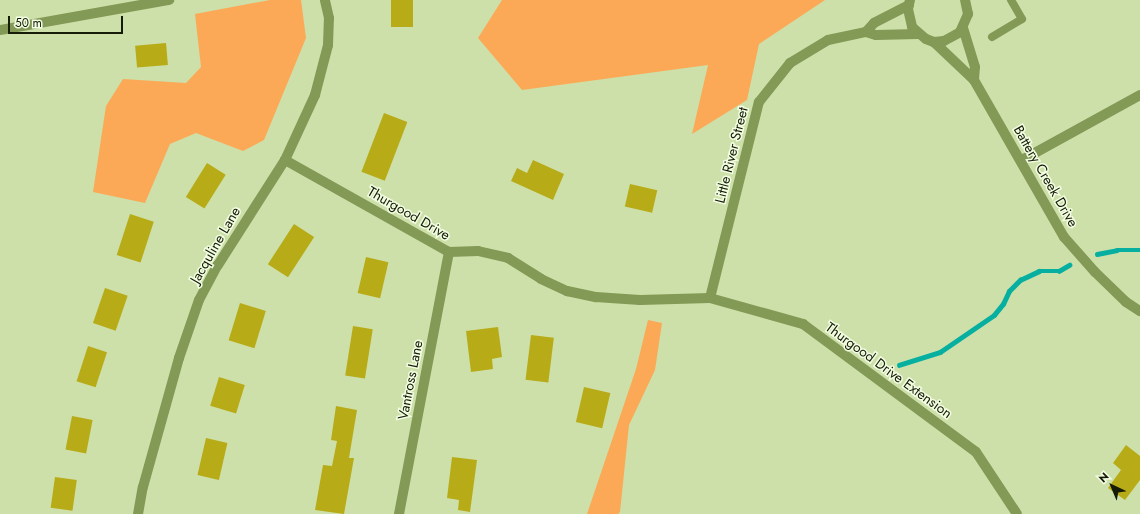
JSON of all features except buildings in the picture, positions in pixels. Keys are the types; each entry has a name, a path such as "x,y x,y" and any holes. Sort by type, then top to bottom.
{"street":[{"path":"0,30 169,0"},
{"name":"Jacquline Lane","path":"138,514 143,487 179,358 199,300 221,259 285,160 321,79 328,44 329,18 325,0"},
{"path":"934,42 953,38 963,28 968,14 965,0"},
{"path":"909,3 908,18 918,34"},
{"name":"Little River Street","path":"866,32 874,23 909,3"},
{"name":"Battery Creek Drive","path":"963,28 975,67 974,80"},
{"name":"Little River Street","path":"710,298 759,102 790,62 828,40 866,32 876,35 918,34"},
{"name":"Battery Creek Drive","path":"918,34 934,42 974,80 1022,160 1064,237 1095,272 1126,302 1140,311"},
{"path":"1022,160 1140,95"},
{"name":"Thurgood Drive","path":"285,160 449,252 478,251 508,258 552,286 596,297 640,300 710,298"},
{"name":"Vantross Lane","path":"399,514 449,252"},
{"name":"Thurgood Drive Extension","path":"710,298 803,324 976,452 1017,514"}],"lane":[{"path":"992,36 1022,19 1011,0"}],"shaded area":[{"path":"270,0 301,0 306,38 264,140 243,151 196,133 170,144 145,203 93,192 106,106 123,79 186,83 201,67 195,14"},
{"path":"502,0 825,0 759,44 747,100 692,134 708,65 522,90 478,38"},
{"path":"648,320 662,323 655,370 629,425 620,512 618,514 587,514 636,369"}],"waterway":[{"path":"1097,254 1117,250 1140,250"},
{"path":"899,365 940,352 994,315 1003,304 1009,291 1020,280 1039,271 1059,271 1069,265"}]}
